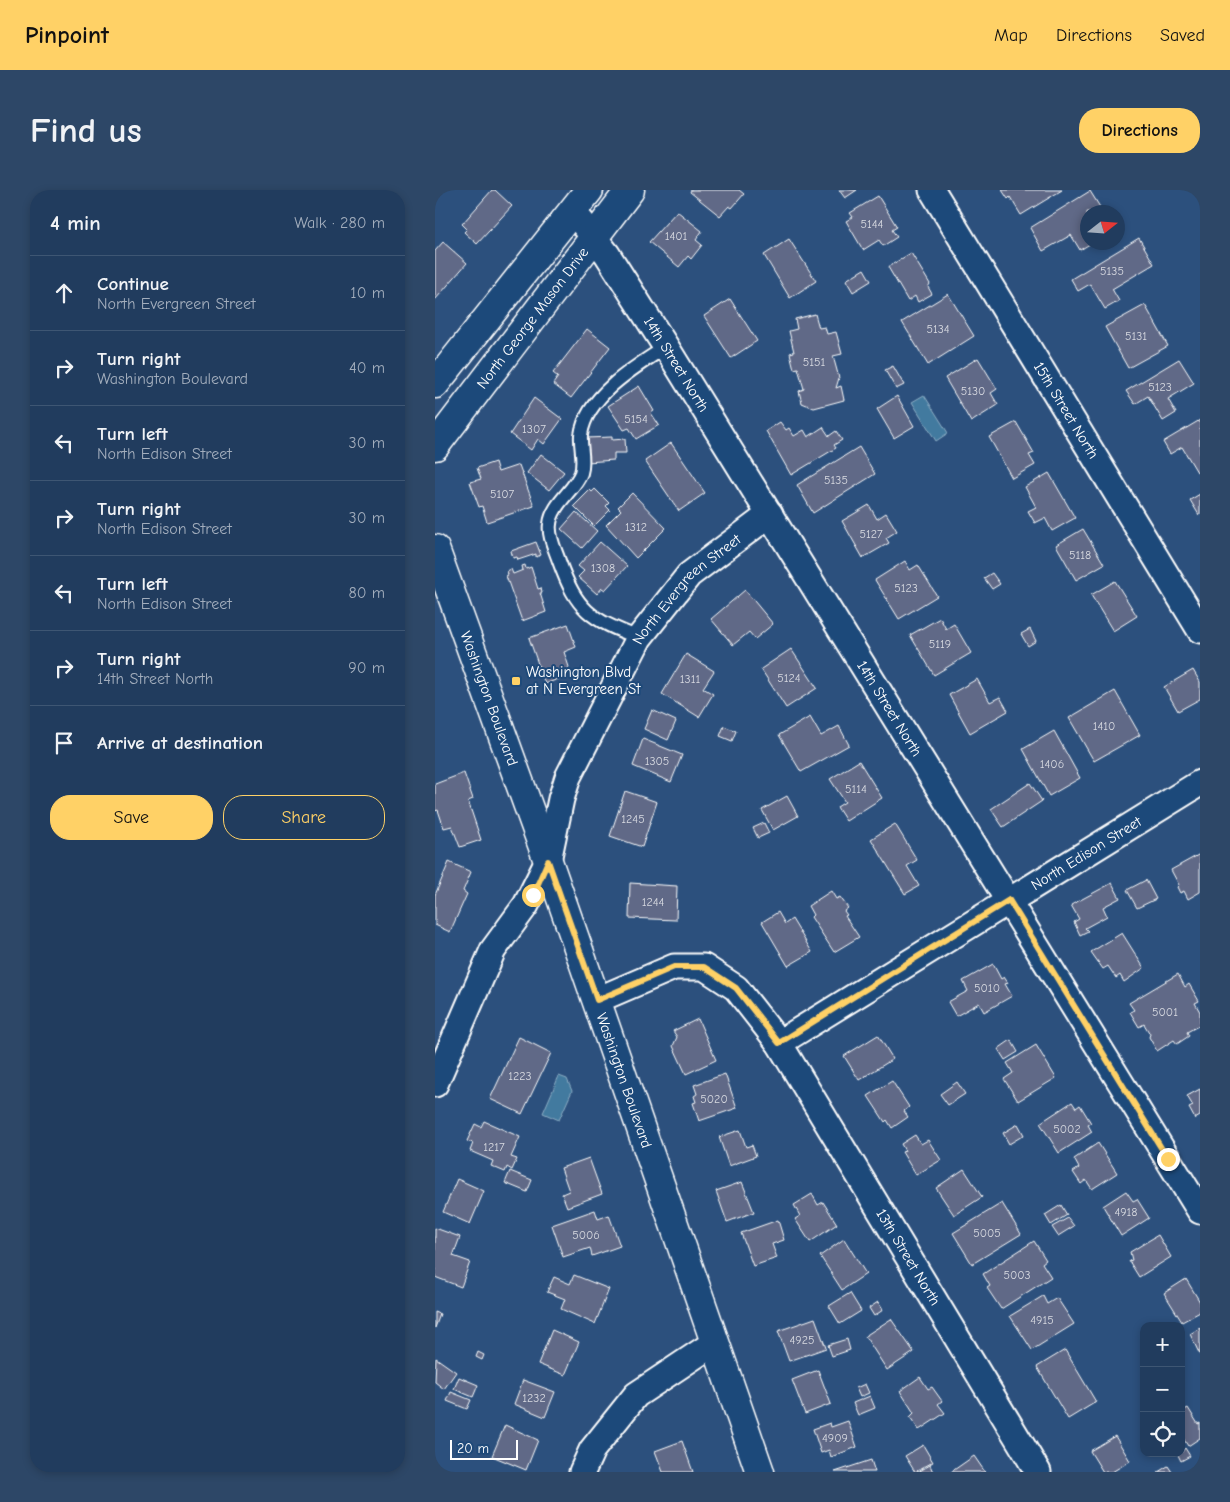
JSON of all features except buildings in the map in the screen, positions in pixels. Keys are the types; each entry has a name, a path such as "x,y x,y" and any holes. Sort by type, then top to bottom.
{"main road":[{"name":"North George Mason Drive","path":"435,446 630,190"},
{"path":"435,384 581,200"},
{"name":"Washington Boulevard","path":"435,548 597,1000 714,1344 760,1472"},
{"path":"435,593 448,609 470,646"}],"street":[{"name":"15th Street North","path":"932,190 1200,630"},
{"name":"14th Street North","path":"581,200 594,237 770,514 1200,1211"},
{"name":"North Evergreen Street","path":"435,1084 493,950 526,905 548,861 561,799 568,777 639,638 689,575 770,514"},
{"name":"North Edison Street","path":"779,1043 1200,783"},
{"path":"597,1000 674,967 704,967 736,988 779,1043"},
{"name":"13th Street North","path":"779,1043 1038,1472"},
{"path":"582,1472 592,1450 636,1395 714,1344"}],"lane":[{"path":"639,638 614,629 584,610 570,589 551,537 549,523 556,508 577,482 581,471 583,454 581,436 587,417 606,392 628,371 665,347"}],"water":[{"path":"924,395 948,433 936,441 912,402"},
{"path":"559,1076 567,1079 572,1091 559,1120 543,1113"}],"place":[{"name":"Washington Blvd at N Evergreen St","path":"516,681"}],"route":[{"path":"533,895 548,861 597,1000 674,967 704,967 736,988 779,1043 1009,900 1168,1159"}]}
